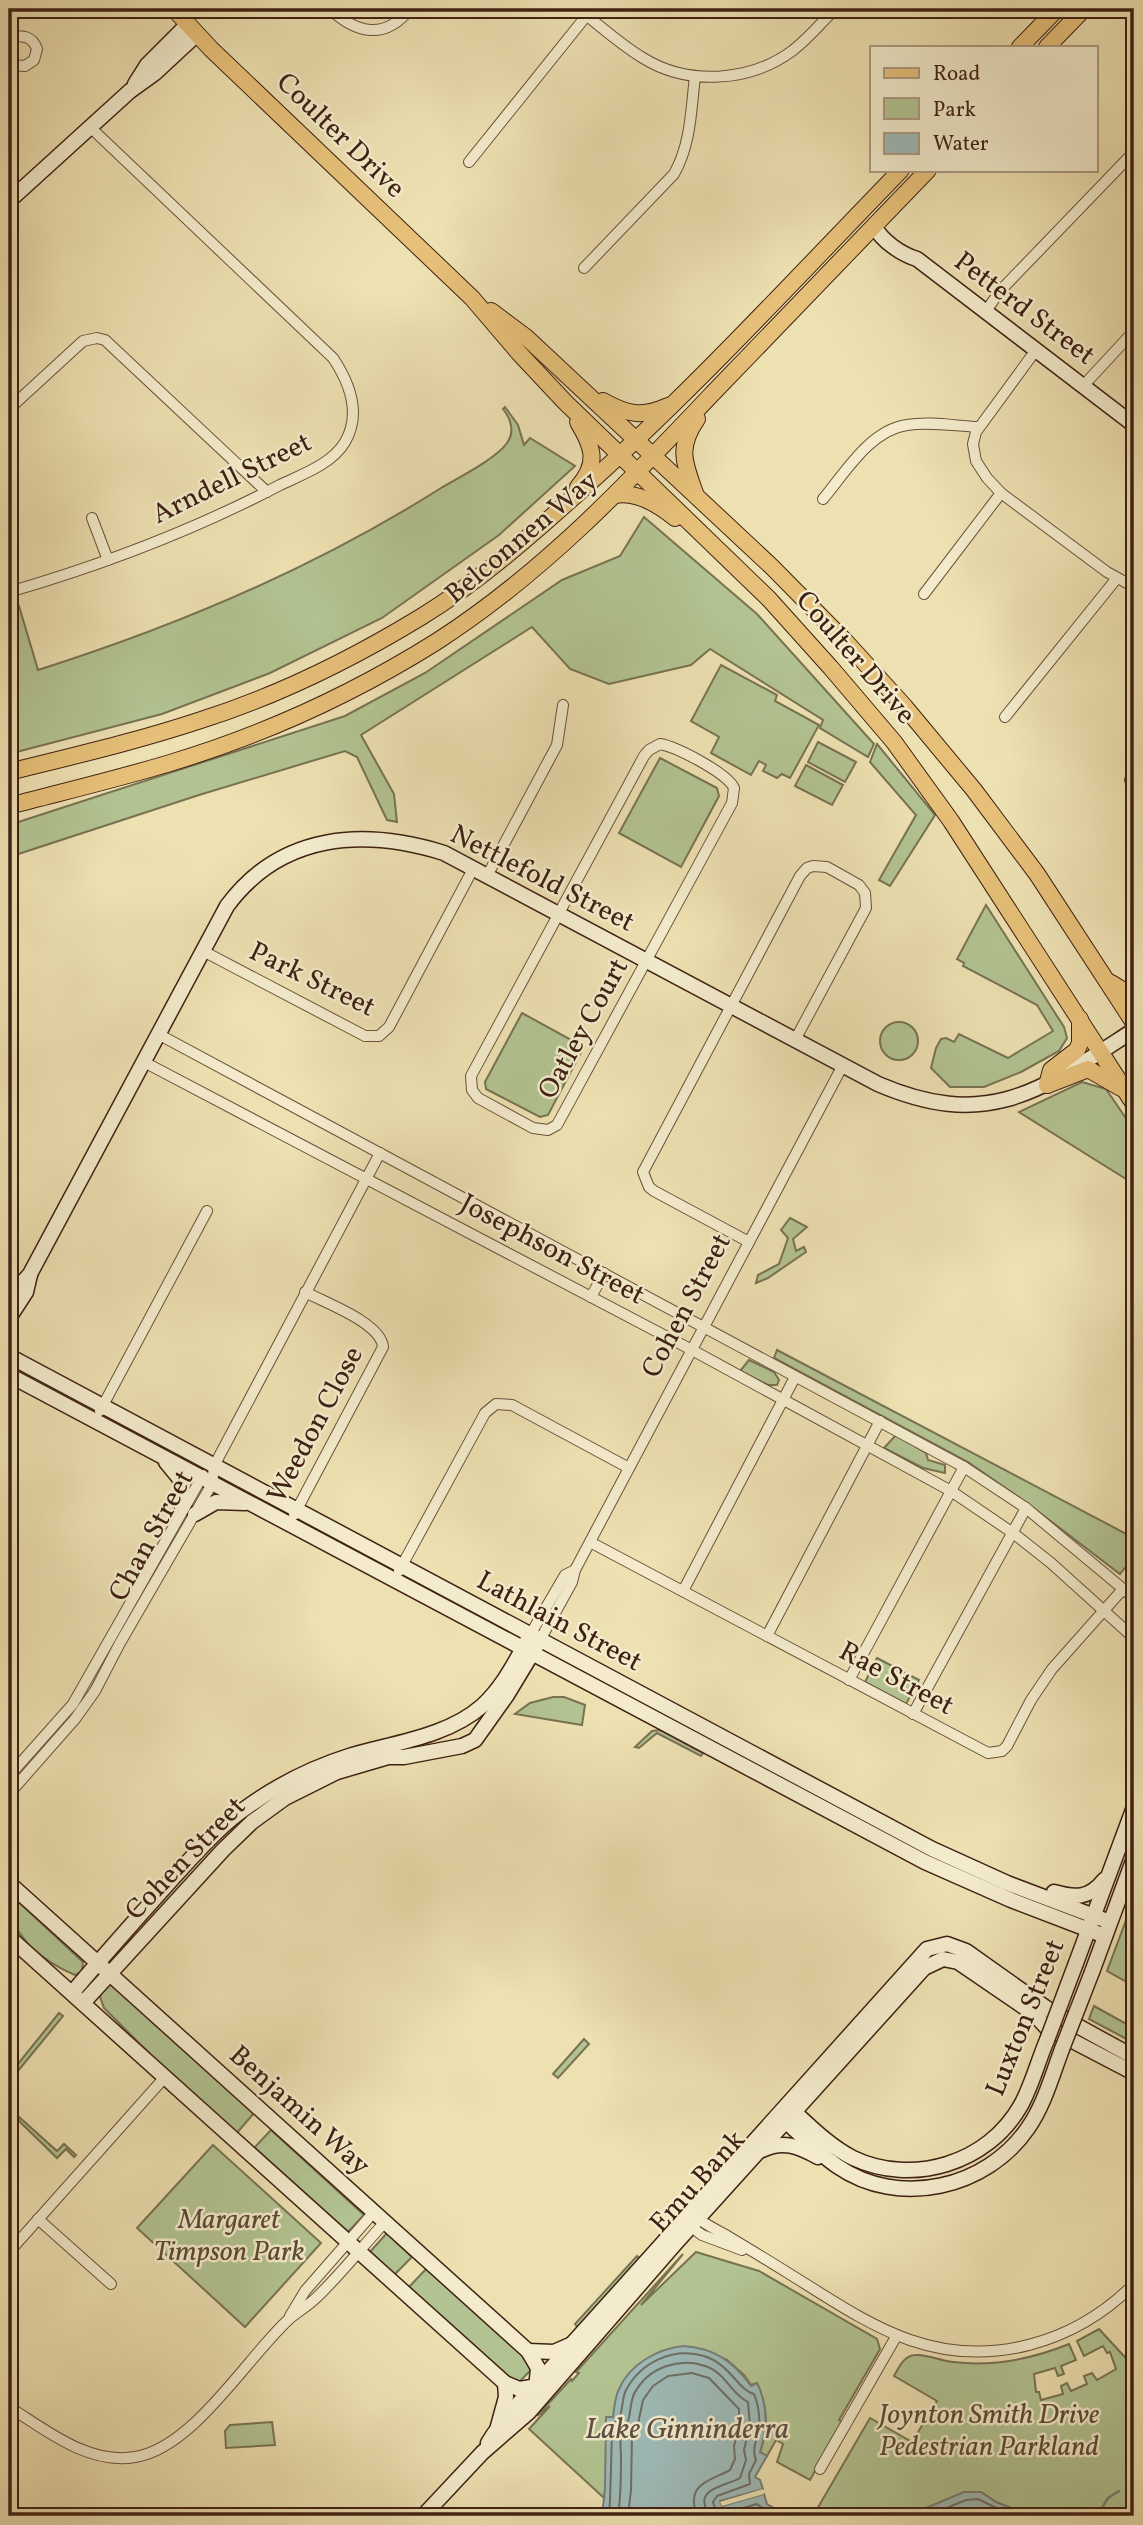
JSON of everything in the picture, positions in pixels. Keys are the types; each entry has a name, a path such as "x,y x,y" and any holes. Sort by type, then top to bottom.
{"main road":[{"name":"Coulter Drive","path":"174,9 472,298 565,402 769,599 894,742 940,804 1130,1098"},
{"path":"1021,46 1057,9"},
{"path":"1047,46 1084,9"},
{"name":"Belconnen Way","path":"9,772 179,727 279,690 351,656 422,617 497,565 621,456 899,172"},
{"name":"Belconnen Way","path":"9,806 170,763 234,741 361,684 434,642 505,593 554,553 615,495 926,172"},
{"path":"839,234 864,225 874,226 872,213 881,191"},
{"name":"Coulter Drive","path":"472,298 527,338 772,567 845,641 905,707 974,790 1037,874 1134,1023"},
{"path":"580,387 627,413 652,411 674,403"},
{"path":"697,497 686,467 684,447 692,425 716,390"},
{"path":"538,530 580,484 591,464 589,441 565,402"},
{"path":"615,495 630,494 666,511 740,579 769,599"},
{"path":"1106,979 1134,997"},
{"path":"1047,1085 1051,1070 1077,1050 1080,1043 1080,1019"},
{"path":"1047,1085 1088,1069 1130,1098"}],"street":[{"path":"330,9 349,25 364,30 378,30 391,26 410,9"},
{"path":"469,162 583,12 645,60 665,69 695,76 731,75 753,71 774,62 793,51 835,9"},
{"path":"9,201 130,91 147,65 192,29"},
{"path":"9,36 32,39 37,49 30,64 19,66 9,60"},
{"path":"584,268 674,174 687,142 695,76"},
{"name":"Arndell Street","path":"9,592 108,560 189,528 267,492 326,462 338,452 347,439 352,424 350,390 333,358 90,127"},
{"path":"986,311 1000,291 1134,152"},
{"name":"Petterd Street","path":"874,226 879,235 908,256 917,258 1134,425"},
{"path":"1083,386 1134,331"},
{"path":"9,410 83,341 97,338 105,340 267,492"},
{"path":"1036,350 978,427 973,443 976,461 987,478 1002,493 1117,578 1134,587"},
{"path":"823,499 868,447 879,436 892,429 924,424 978,427"},
{"path":"924,594 1002,493"},
{"path":"92,518 108,560"},
{"path":"1005,717 1117,578"},
{"path":"480,872 557,745 563,705"},
{"name":"Oatley Court","path":"656,745 671,747 725,776 732,784 734,793 732,803 647,961 557,1125 548,1130 533,1128 478,1098 470,1081 644,756 656,745"},
{"path":"1130,780 1134,790"},
{"name":"Nettlefold Street","path":"9,1298 30,1273 227,906 253,877 285,855 310,846 351,838 394,840 444,853 903,1095 945,1104 1003,1102 1047,1085 1134,1030"},
{"path":"749,1242 654,1191 644,1179 643,1172 800,876 813,866 829,869 859,885 865,893 866,908 795,1040"},
{"name":"Park Street","path":"203,950 365,1036 379,1036 389,1027 480,872"},
{"name":"Josephson Street","path":"158,1034 964,1467 1026,1508 1134,1598"},
{"name":"Josephson Street","path":"144,1062 692,1350 951,1491 1013,1533 1051,1563 1134,1639"},
{"name":"Cohen Street","path":"83,2003 223,1850 252,1822 285,1798 337,1772 388,1757 404,1757 462,1746 475,1740 507,1695 565,1575 575,1570 843,1065"},
{"path":"214,1466 380,1153"},
{"path":"95,1421 207,1211"},
{"name":"Nettlefold Street","path":"9,1318 26,1292 30,1273"},
{"path":"591,1297 604,1273"},
{"name":"Weedon Close","path":"289,1525 383,1347 383,1339 372,1327 305,1292"},
{"name":"Lathlain Street","path":"9,1356 922,1844 1091,1922"},
{"name":"Lathlain Street","path":"9,1375 925,1862 1011,1900 1091,1922"},
{"path":"683,1591 795,1377"},
{"path":"392,1580 403,1567 485,1413 496,1404 512,1405 629,1468"},
{"path":"766,1636 880,1421"},
{"path":"162,1457 180,1479 188,1511 216,1502 250,1504"},
{"name":"Chan Street","path":"9,1776 72,1704 214,1466"},
{"path":"849,1680 964,1467"},
{"path":"913,1714 1026,1508"},
{"name":"Chan Street","path":"9,1794 75,1719 95,1691 188,1511"},
{"name":"Rae Street","path":"590,1542 988,1753 1002,1751 1007,1746 1031,1700 1052,1669 1123,1589"},
{"name":"Cohen Street","path":"72,1993 212,1836 247,1806 316,1768 350,1756 408,1742 465,1719 492,1696 527,1652"},
{"name":"Luxton Street","path":"786,2113 837,2148 872,2165 904,2171 941,2167 981,2148 1008,2124 1021,2105 1134,1807"},
{"path":"1007,1883 1067,1896 1086,1895 1096,1890 1105,1879 1118,1849"},
{"name":"Luxton Street","path":"786,2113 838,2167 877,2184 914,2189 945,2185 977,2174 1006,2154 1029,2127 1038,2111 1134,1858"},
{"name":"Benjamin Way","path":"9,1883 528,2351"},
{"path":"1091,1922 1108,1929"},
{"path":"9,1937 505,2383 519,2389 554,2383"},
{"name":"Emu Bank","path":"423,2516 482,2453 554,2383 690,2219 759,2151 786,2113 927,1949 947,1944 966,1951 1052,2012 1134,2057"},
{"name":"Emu Bank","path":"482,2453 497,2428 572,2344 924,1968 943,1959 958,1962 1034,2014 1046,2027 1134,2073"},
{"path":"9,2252 165,2077"},
{"path":"759,2151 775,2144 794,2146 838,2167"},
{"path":"9,2407 91,2453 120,2458 135,2457 167,2445 196,2421 288,2320 316,2298 353,2246 379,2217"},
{"path":"38,2219 111,2284"},
{"path":"690,2219 897,2335 926,2345 960,2351 982,2352 1025,2347 1049,2340 1080,2326 1134,2284"},
{"path":"820,2469 897,2335"},
{"path":"528,2351 554,2352 572,2344"},
{"path":"528,2351 538,2368 534,2405"},
{"path":"497,2428 506,2397 505,2383"}],"green space":[{"path":"505,407 518,425 524,445 530,438 575,466 499,535 382,618 270,673 162,714 9,754 9,609 19,606 38,670 195,614 345,544 486,461 502,449 511,434 511,426 503,409"},
{"path":"644,517 757,614 874,744 868,757 820,728 823,720 710,649 691,665 609,684 570,669 532,627 361,735 394,794 397,822 387,820 357,757 345,751 9,857 9,825 345,716 425,673 562,580 620,556"},
{"path":"721,665 777,695 775,701 819,725 790,778 782,774 777,778 763,771 766,765 759,761 751,775 711,753 719,737 691,721"},
{"path":"818,742 856,762 845,782 808,762"},
{"path":"877,744 935,815 890,886 879,880 916,815 870,762"},
{"path":"660,758 717,788 719,796 681,867 619,833"},
{"path":"806,765 843,785 832,805 795,786"},
{"path":"986,905 1064,1027 1067,1038 1059,1051 1021,1072 984,1087 950,1087 931,1068 941,1039 954,1042 959,1034 1008,1058 1053,1031 1037,1005 963,966 964,963 957,959"},
{"path":"522,1013 584,1047 548,1115 540,1117 486,1089 485,1082"},
{"path":"899,1022 913,1027 918,1041 913,1055 899,1060 885,1055 880,1041 885,1027"},
{"path":"1082,1082 1106,1089 1134,1130 1134,1184 1019,1112"},
{"path":"790,1218 807,1227 793,1239 796,1251 804,1247 806,1252 756,1283 758,1275 779,1264 788,1238 781,1230"},
{"path":"777,1350 1134,1538 1134,1556 1120,1574 968,1462 774,1358"},
{"path":"749,1360 774,1372 779,1380 777,1385 768,1385 740,1371"},
{"path":"896,1435 926,1453 928,1460 945,1465 945,1473 923,1468 884,1448"},
{"path":"877,1658 919,1680 906,1704 865,1682"},
{"path":"564,1697 585,1705 582,1725 515,1714 530,1703"},
{"path":"659,1730 703,1753 701,1756 657,1733 639,1748 635,1747 652,1731"},
{"path":"9,1893 83,1962 82,1971 75,1975 52,1963 31,1947 9,1921"},
{"path":"1134,1899 1134,1986 1107,1971"},
{"path":"108,1981 254,2113 236,2134 168,2072 104,2008 98,1991"},
{"path":"1094,2006 1134,2028 1134,2043 1089,2019"},
{"path":"59,2013 63,2016 9,2082 9,2075"},
{"path":"584,2039 589,2044 558,2078 553,2074"},
{"path":"18,2116 57,2151 64,2144 76,2155 74,2157 66,2149 57,2158 19,2121"},
{"path":"271,2130 364,2215 346,2234 253,2149"},
{"name":"Margaret Timpson Park","path":"213,2145 321,2243 245,2327 137,2228"},
{"path":"387,2233 412,2257 393,2276 369,2253"},
{"path":"696,2252 759,2271 877,2339 880,2349 839,2420 842,2422 810,2480 777,2462 783,2444 776,2440 767,2456 760,2452 766,2426 765,2409 757,2383 751,2385 726,2359 607,2477 604,2498 529,2429 550,2406 537,2416 571,2379 572,2381 579,2373 576,2372 683,2254 641,2305"},
{"path":"637,2256 640,2259 578,2328 575,2324"},
{"path":"428,2267 523,2354 531,2370 518,2383 503,2374 408,2288"},
{"name":"Joynton Smith Drive Pedestrian Parkland","path":"1099,2329 1134,2367 1134,2516 1055,2516 1019,2511 996,2502 981,2492 964,2492 929,2516 813,2516 870,2418 912,2442 937,2401 894,2376 908,2357 920,2355 968,2363 998,2362 1027,2358 1069,2344 1076,2360 1061,2366 1064,2374 1058,2376 1055,2368 1034,2374 1036,2392 1039,2392 1041,2400 1063,2394 1061,2386 1067,2383 1071,2391 1087,2384 1084,2376 1092,2373 1097,2380 1116,2369 1110,2352 1107,2353 1103,2346 1084,2356 1077,2341"},
{"path":"272,2422 275,2445 226,2448 225,2431 230,2425"}],"water":[{"name":"Lake Ginninderra","path":"683,2346 722,2357 737,2369 751,2386 757,2383 765,2408 760,2452 767,2456 755,2477 760,2480 763,2489 720,2501 722,2506 764,2494 767,2504 788,2516 602,2516 606,2417 613,2417 619,2389 630,2372 645,2359 664,2350"},
{"path":"964,2492 981,2492 1018,2511 1055,2516 915,2516 926,2508"}],"pier":[{"path":"763,2489 764,2494 722,2506 720,2502"}],"waterway":[{"path":"1097,2516 1108,2498 1119,2491"}]}
